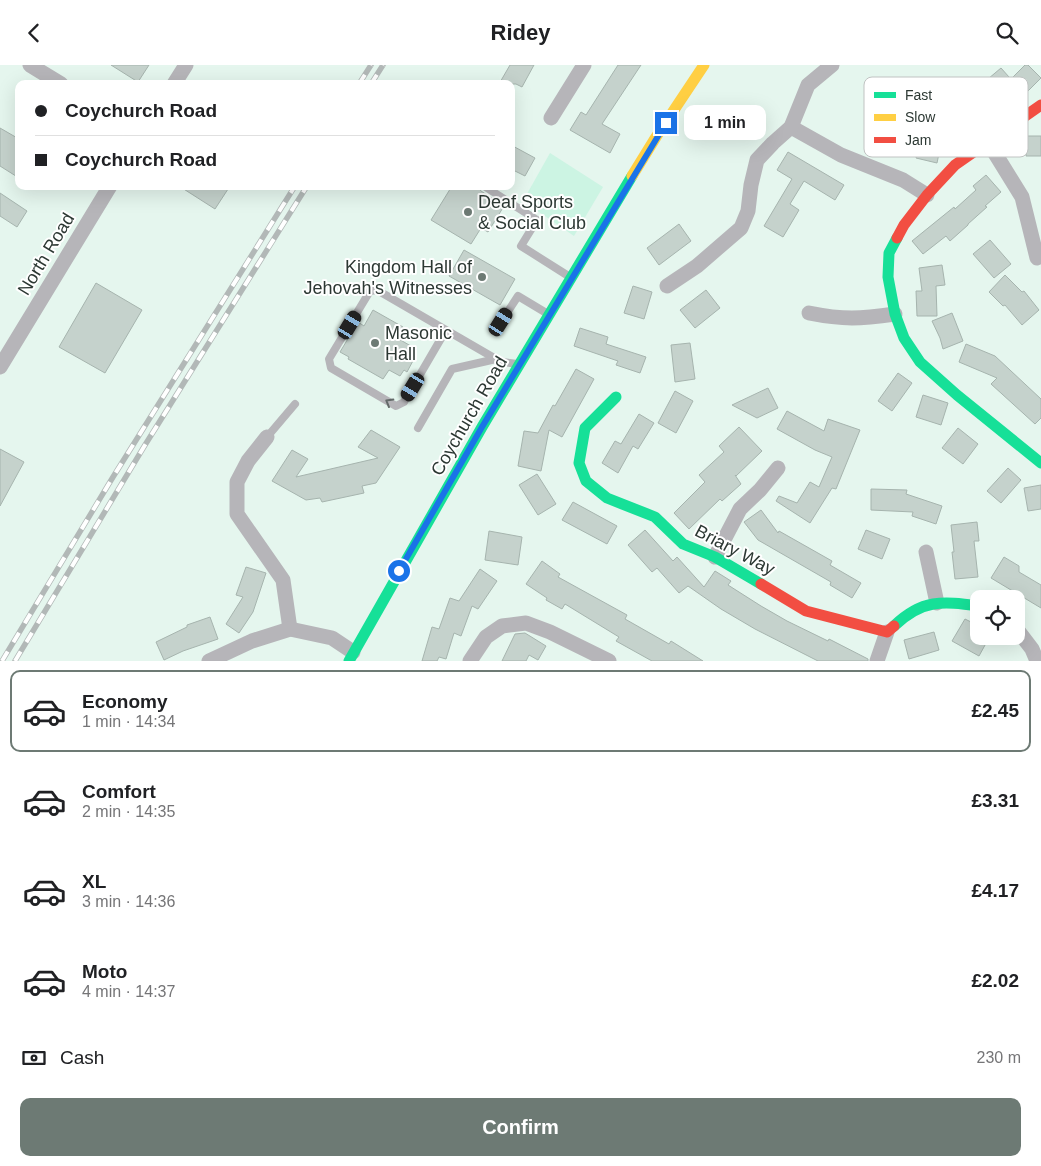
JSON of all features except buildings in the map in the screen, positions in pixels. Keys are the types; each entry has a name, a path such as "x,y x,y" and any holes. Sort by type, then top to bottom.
{"street":[{"path":"30,65 54,80"},
{"path":"177,80 186,65"},
{"path":"551,118 584,65"},
{"name":"Coychurch Road","path":"351,657 482,427 656,137 704,65"},
{"path":"667,286 697,266 741,228 748,211 751,185 757,161 791,127 808,85 832,65"},
{"path":"1028,114 1041,105"},
{"path":"791,127 841,155 903,180 927,195"},
{"path":"966,157 955,165 927,195 904,225 889,253 888,277 894,314 904,339 920,362 957,395 1041,463"},
{"path":"997,157 1022,197 1037,258"},
{"name":"North Road","path":"0,367 108,190"},
{"path":"809,313 843,319 866,319 894,314"},
{"name":"Briary Way","path":"616,397 585,428 579,463 586,481 606,498 655,517 683,544 715,557 806,611 887,632"},
{"path":"267,437 248,461 237,483 236,514 283,580 290,629"},
{"path":"715,557 740,509 760,491 778,468"},
{"path":"926,552 936,603"},
{"path":"878,661 887,632 912,611 936,603 952,602 970,605"},
{"path":"470,661 486,637 502,626 526,623 550,632 609,661"},
{"path":"209,661 252,641 290,629 332,638 351,657"},
{"path":"1025,640 1032,649 1037,661"}],"lane":[{"path":"490,190 536,219 521,246 572,278"},
{"path":"446,330 404,402 396,406 331,368 329,359 370,291 378,290 496,359 519,365"},
{"path":"501,322 518,296 550,315"},
{"path":"418,428 452,369 496,359"},
{"path":"267,437 295,404"}],"green space":[{"path":"550,153 603,187 574,236 523,201"}],"railway":[{"path":"362,80 371,65"},
{"path":"374,80 383,65"},
{"path":"2,661 113,477 292,190"},
{"path":"15,661 145,445 304,190"}],"traffic: fast":[{"path":"349,661 482,427 632,176"},
{"path":"897,238 889,253 888,277 895,314 904,338 920,362 957,395 1041,463"},
{"path":"616,397 585,428 579,463 586,481 607,498 655,517 683,544 715,557 761,584"},
{"path":"894,626 904,617 923,606 943,603 970,605"}],"traffic: slow":[{"path":"632,176 704,65"}],"traffic: jam":[{"path":"1028,114 1041,105"},
{"path":"897,238 904,225 927,195 955,165 966,157"},
{"path":"761,584 806,611 887,632 894,626"}],"place":[{"name":"Deaf Sports & Social Club","path":"468,212"},
{"name":"Kingdom Hall of Jehovah's Witnesses","path":"482,277"},
{"name":"Masonic Hall","path":"375,343"}],"route":[{"path":"399,571 482,427 666,123"}]}
